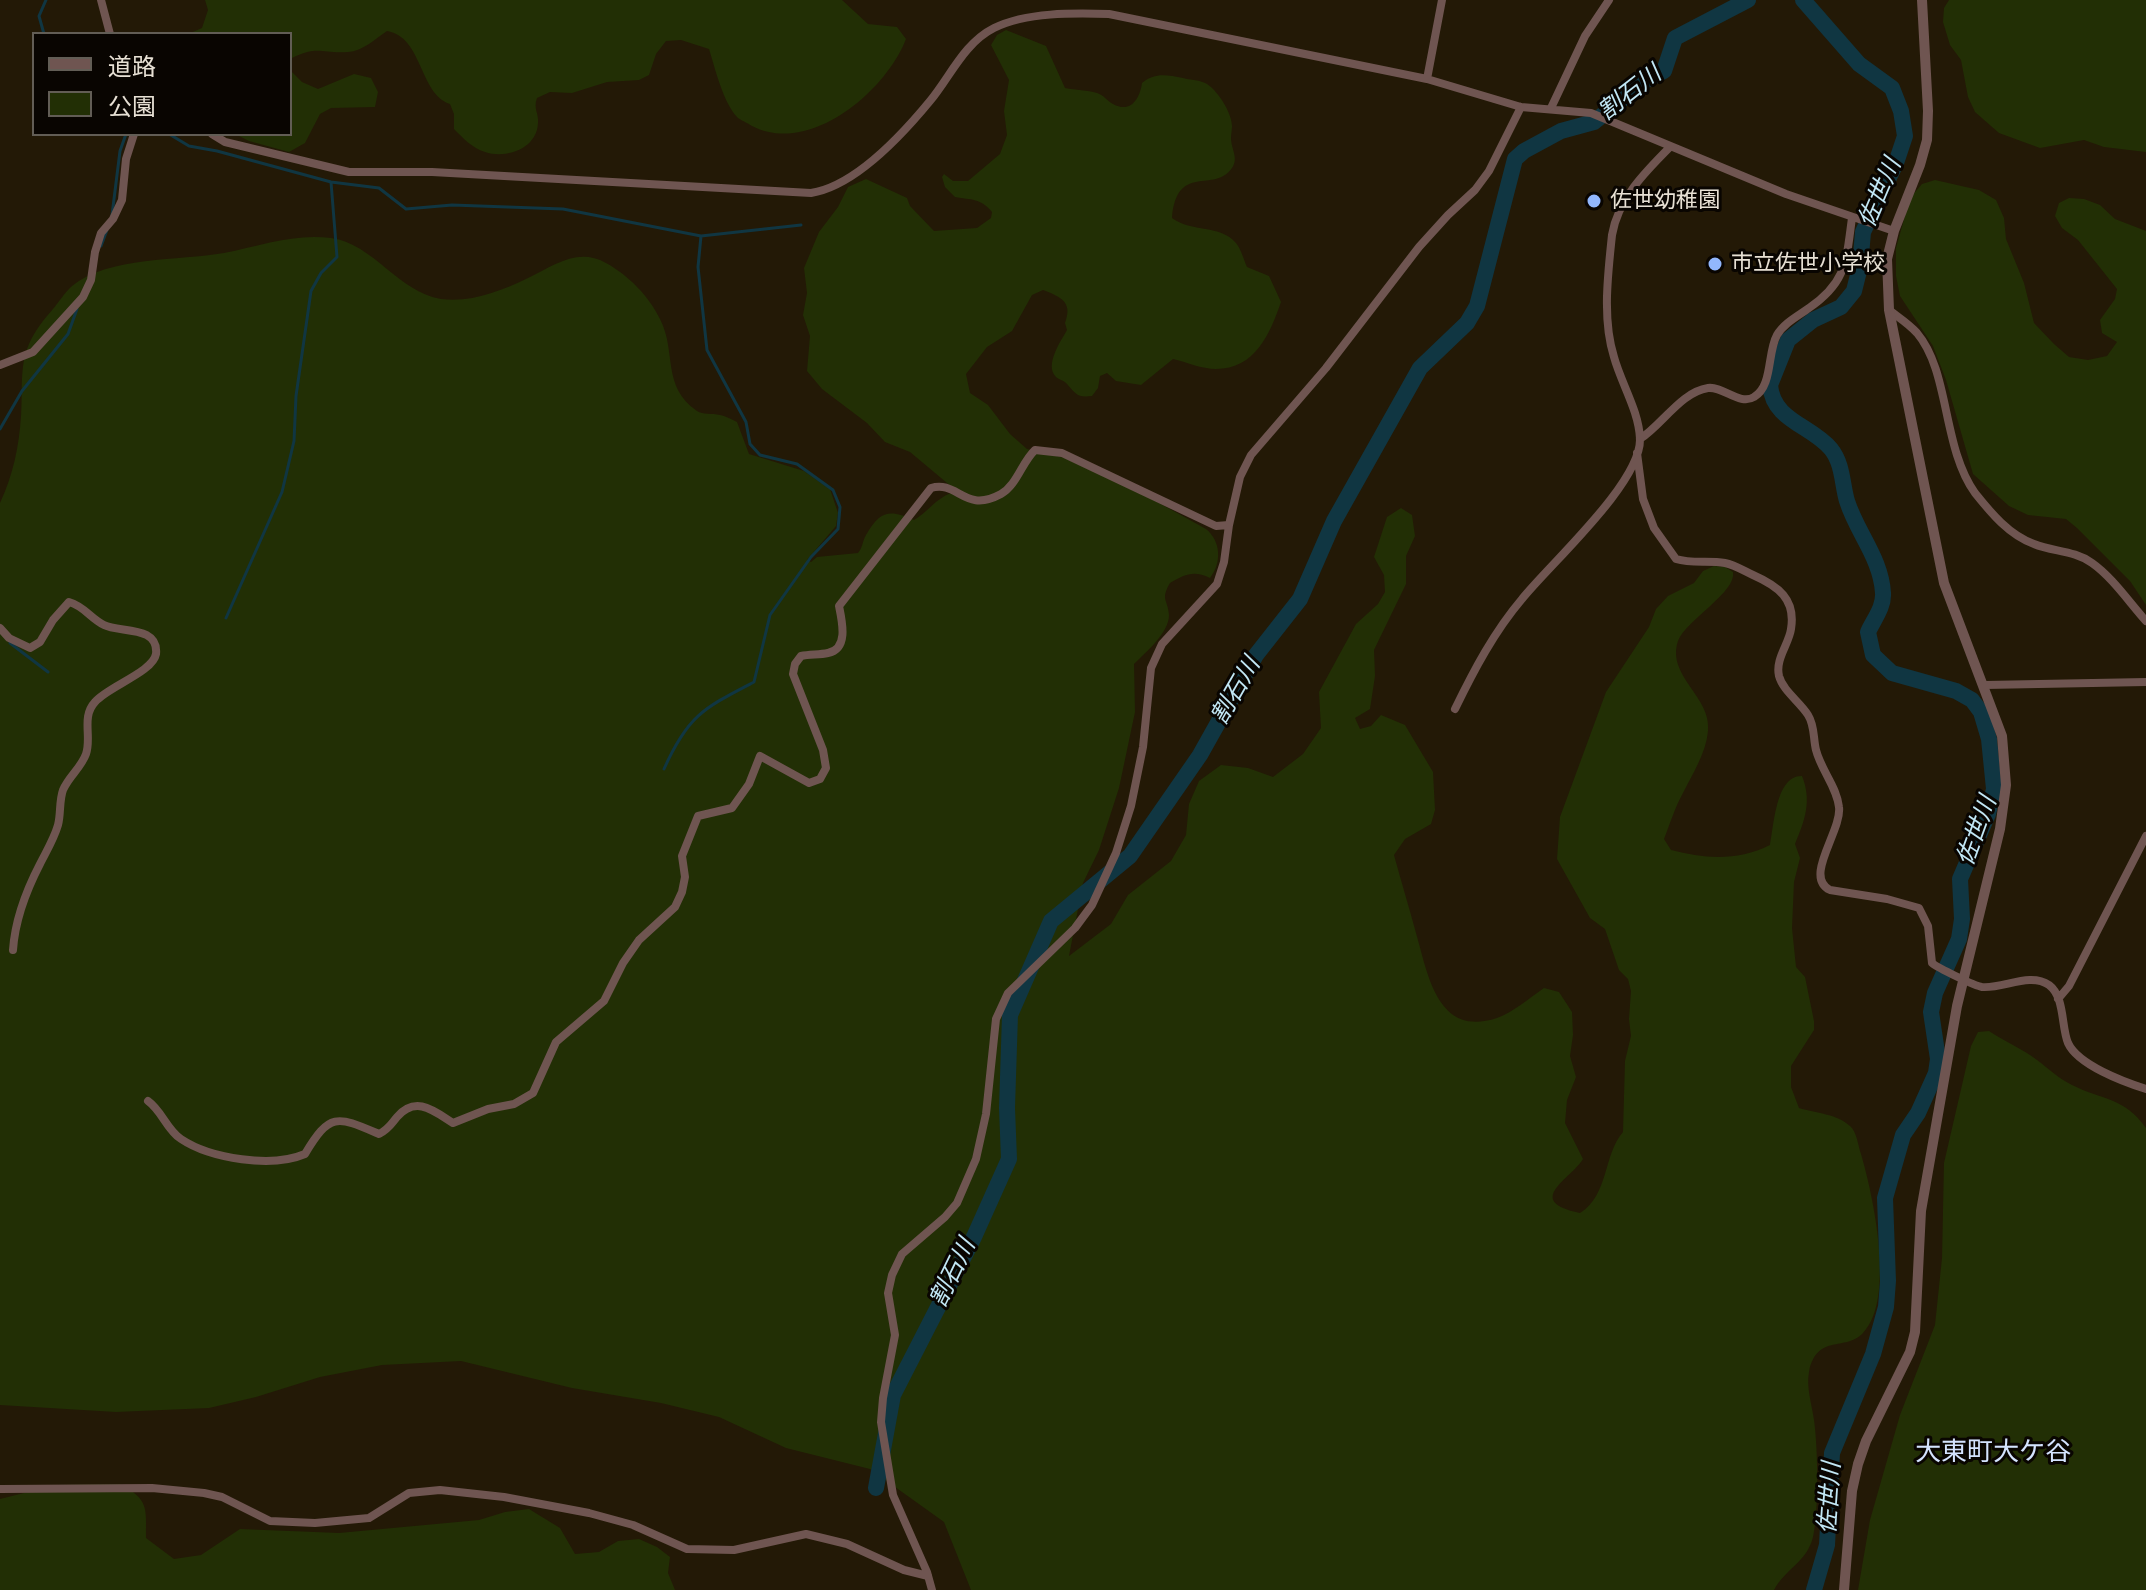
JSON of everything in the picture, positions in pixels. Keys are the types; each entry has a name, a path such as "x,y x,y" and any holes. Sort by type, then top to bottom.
{"street":[{"path":"101,0 109,32"},
{"path":"1427,79 1442,0"},
{"path":"1551,108 1585,36 1609,0"},
{"path":"1844,1590 1852,1491 1858,1464 1866,1441 1910,1352 1915,1332 1921,1211 1958,976 2005,809 2006,764 2002,736 1944,583 1889,310 1887,268 1894,231 1927,140 1922,0"},
{"path":"215,136 225,142 349,172 447,173 811,193 827,190 861,171 930,101 975,41 995,27 1013,21 1109,14 1427,79 1521,107 1591,113 1670,147 1855,219 1894,231"},
{"path":"932,1590 893,1495 881,1422 895,1335 888,1293 892,1275 902,1254 957,1203 976,1159 986,1114 996,1019 1008,993 1075,928 1092,905 1116,853 1131,806 1143,747 1151,668 1162,644 1217,584 1240,477 1251,455 1326,368 1419,247 1475,190 1489,171 1521,107"},
{"path":"0,365 33,352 83,297 91,280 101,233 113,219 122,200 126,159 133,136"},
{"path":"1455,709 1477,664 1499,630 1521,600 1624,481 1637,453 1640,439 1613,355 1607,314 1613,225 1628,194 1670,147"},
{"path":"1640,439 1694,393 1706,388 1717,388 1748,399 1754,398 1763,389 1772,348 1780,331 1826,296 1838,282 1855,219"},
{"path":"1889,310 1918,334 1931,357 1954,450 1973,490 1994,516 2016,535 2034,545 2075,554 2093,563 2146,621"},
{"path":"148,1101 180,1138 189,1143 227,1158 263,1161 305,1154 318,1133 337,1120 349,1121 379,1134 388,1130 408,1107 421,1105 453,1123 488,1109 514,1104 533,1093 556,1042 604,1001 623,963 639,940 675,907 685,877 682,856 698,816 732,808 749,784 760,756 809,783 820,779 826,768 823,750 793,674 795,664 801,656 831,653 840,645 843,634 839,606 931,488 946,487 969,501 980,502 1003,494 1035,450 1049,451 1062,453 1216,526 1229,525"},
{"path":"1637,453 1643,499 1654,528 1676,559 1728,564 1773,584 1791,606 1791,631 1779,664 1779,677 1807,713 1813,726 1816,752 1839,808 1838,826 1821,865 1819,879 1822,886 1919,908 1931,939 1931,960 1939,968 1982,987 2031,980 2043,982 2055,992 2067,1040 2076,1054 2146,1089"},
{"path":"0,628 9,638 30,648 40,642 69,602 80,605 100,623 111,628 149,636 156,654 151,665 93,703 86,731 87,750 63,791 58,827 19,913 13,950"},
{"path":"1985,685 2146,682"},
{"path":"2058,999 2069,986 2146,836"},
{"path":"0,1489 152,1488 204,1493 222,1497 270,1521 315,1523 369,1518 409,1493 440,1490 504,1497 589,1513 633,1525 687,1549 734,1550 806,1534 847,1544 904,1570 928,1576"}],"green space":[{"path":"205,0 842,0 868,24 897,27 906,39 882,79 843,113 821,125 798,132 774,133 752,126 732,111 709,49 681,40 666,41 656,54 649,75 639,80 607,82 572,93 550,92 537,98 538,123 532,139 519,150 493,154 476,148 454,129 450,104 432,89 415,54 399,35 387,31 353,51 308,52 292,58 292,32 193,32 202,28 208,10"},
{"path":"1949,0 2146,0 2146,152 2104,147 2084,140 2040,148 1999,133 1975,112 1968,97 1961,60 1950,45 1943,22 1944,8"},
{"path":"1006,30 1046,46 1065,88 1097,93 1119,107 1134,103 1142,83 1156,76 1199,81 1211,87 1230,115 1234,164 1216,179 1188,184 1181,190 1172,218 1188,226 1229,237 1238,245 1247,267 1269,276 1281,302 1259,348 1241,363 1211,369 1173,359 1141,385 1116,381 1107,373 1100,376 1098,388 1092,396 1080,396 1053,372 1055,353 1067,330 1067,310 1064,301 1043,290 1032,295 1012,331 987,347 966,374 970,393 988,405 1010,434 1027,449 1065,458 1150,498 1206,529 1217,546 1217,566 1210,578 1190,574 1170,583 1165,596 1169,615 1165,629 1134,664 1135,712 1119,788 1099,850 1083,883 1069,956 1111,924 1128,895 1171,861 1186,835 1189,804 1199,781 1221,765 1248,768 1273,777 1303,754 1321,728 1319,692 1356,624 1378,604 1385,592 1384,575 1374,557 1387,517 1401,508 1412,515 1415,536 1406,556 1406,584 1374,650 1375,676 1370,709 1355,718 1360,729 1371,726 1381,715 1405,725 1433,772 1435,810 1431,824 1405,839 1394,855 1425,966 1438,998 1448,1011 1461,1019 1477,1022 1504,1015 1544,988 1559,992 1572,1012 1570,1056 1576,1077 1567,1100 1565,1123 1583,1159 1553,1196 1563,1208 1580,1213 1596,1196 1623,1132 1625,1061 1631,1036 1631,991 1628,979 1619,970 1605,929 1590,918 1557,859 1560,817 1606,692 1649,627 1656,609 1668,596 1694,583 1703,571 1714,566 1733,572 1727,588 1678,641 1678,665 1703,708 1708,731 1702,755 1664,839 1671,850 1709,857 1746,854 1770,845 1782,792 1793,778 1802,776 1807,802 1795,844 1800,858 1794,882 1792,928 1796,967 1805,977 1814,1030 1791,1066 1791,1087 1799,1108 1839,1119 1854,1132 1871,1194 1879,1246 1878,1296 1873,1317 1856,1339 1818,1352 1809,1372 1816,1446 1815,1526 1806,1553 1774,1590 971,1590 944,1522 870,1469 786,1448 719,1417 661,1403 572,1388 461,1361 382,1365 320,1377 209,1408 116,1412 0,1405 0,503 17,450 24,361 29,344 40,326 72,286 105,269 145,261 224,253 291,239 318,237 346,242 426,295 452,300 475,298 497,291 566,260 595,259 630,280 655,310 665,331 674,380 686,401 699,412 722,415 737,422 749,454 804,471 830,489 838,513 836,526 807,560 811,562 817,557 858,553 866,535 881,517 898,514 914,520 951,493 953,488 910,452 885,442 867,423 822,389 807,371 810,336 803,315 807,293 804,268 819,232 838,207 848,187 866,179 907,198 910,206 934,231 977,228 991,218 992,212 984,204 955,197 945,187 942,177 944,174 953,181 968,181 1000,154 1007,135 1004,111 1009,80 991,45 997,35"},
{"path":"292,72 302,82 318,89 354,74 371,78 378,92 375,107 331,108 320,114 305,143 289,152 239,136 292,136"},
{"path":"1935,180 1979,190 1996,200 2034,323 2069,357 2088,360 2107,356 2117,342 2102,333 2100,320 2115,299 2117,289 2078,240 2062,228 2055,216 2059,203 2069,198 2084,199 2100,205 2115,219 2146,231 2146,605 2130,581 2066,519 2028,515 2009,506 1973,474 1933,346 1900,296 1896,276 1896,248 1910,198 1922,184"},
{"path":"1989,1031 2032,1056 2067,1082 2121,1105 2146,1128 2146,1590 1858,1590 1870,1520 1900,1415 1935,1325 1942,1258 1944,1163 1971,1046 1978,1032"},
{"path":"120,1484 144,1505 146,1538 174,1559 201,1555 240,1529 339,1533 479,1520 529,1509 560,1528 575,1554 599,1552 618,1541 639,1539 657,1547 670,1557 668,1573 675,1590 0,1590 0,1499 56,1485"}],"waterway":[{"path":"43,32 39,16 46,0"},
{"name":"割石川","path":"876,1488 893,1395 974,1237 1009,1159 1010,1015 1051,921 1130,856 1200,755 1256,655 1300,599 1334,521 1420,368 1467,323 1477,306 1515,159 1561,131 1594,122 1621,100 1629,89 1664,71 1675,38 1748,0"},
{"name":"佐世川","path":"1803,0 1859,64 1892,88 1901,111 1905,136 1896,163 1863,232 1854,291 1841,307 1813,320 1788,340 1770,385 1773,397 1785,415 1823,441 1838,461 1847,501 1881,580 1882,603 1868,632 1873,655 1892,673 1956,691 1972,700 1981,712 1989,739 1994,789 1988,814 1960,879 1962,919 1959,939 1935,993 1931,1012 1938,1059 1936,1073 1918,1113 1903,1135 1885,1198 1886,1307 1873,1354 1832,1453 1827,1545 1814,1590"},
{"path":"112,215 120,151 125,136"},
{"path":"172,136 189,146 331,182 379,188 406,209 452,205 563,209 701,236 801,225"},
{"path":"226,618 282,492 294,441 296,396 311,291 321,273 337,257 331,182"},
{"path":"101,246 107,230"},
{"path":"664,769 681,736 699,715 754,682 770,615 811,557 838,529 840,507 833,490 797,464 760,455 750,444 746,422 707,350 698,267 701,236"},
{"path":"0,429 22,391 68,334 77,309"},
{"path":"10,643 48,672"}],"place":[{"name":"佐世幼稚園","path":"1594,201"},
{"name":"市立佐世小学校","path":"1715,264"}],"district":[{"name":"大東町大ケ谷","path":"1993,1452"}]}
